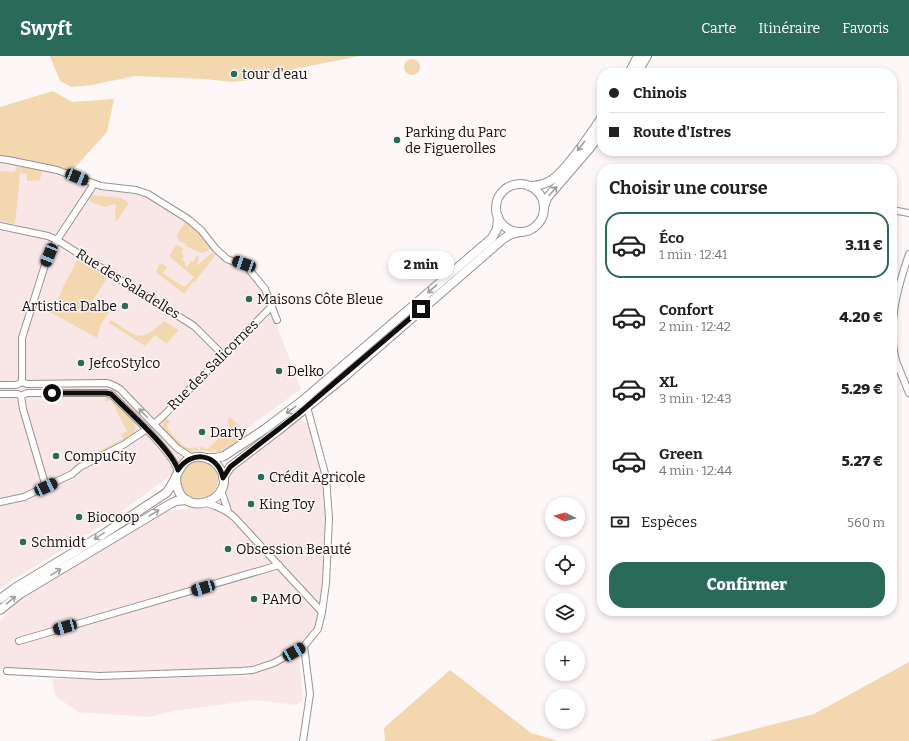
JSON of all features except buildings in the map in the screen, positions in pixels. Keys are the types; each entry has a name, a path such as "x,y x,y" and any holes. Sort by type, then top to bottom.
{"main road":[{"path":"631,68 638,56"},
{"path":"640,68 647,56"},
{"path":"520,232 511,230 503,225 498,217 496,210 499,196 505,189 512,185 521,184 538,186 548,182 559,174 583,145 597,124"},
{"path":"177,474 176,484 178,490 187,500 200,504 206,503 215,498 221,490 223,478 230,467 307,407 502,239 511,234 534,227 540,221 547,198 597,138"},
{"path":"529,186 539,194 544,207"},
{"path":"0,599 15,588 160,497 170,488 186,461 197,457 216,458 224,456 265,429 302,401 492,238 497,229 498,217"},
{"path":"207,458 216,464 222,473 223,478"},
{"path":"0,610 20,594 170,504 176,501 187,500"}],"street":[{"path":"0,160 8,160 57,170 94,184 136,190 148,194 188,219 201,230 220,253 228,259 247,267 265,289 278,320"},
{"path":"22,394 29,390 22,384 22,338 45,265 57,240 94,184"},
{"path":"897,211 909,213"},
{"name":"Rue des Saladelles","path":"0,226 48,236 57,240 194,326 223,355"},
{"path":"897,296 909,254"},
{"name":"Rue des Salicornes","path":"154,424 272,306"},
{"path":"897,367 909,393"},
{"path":"0,385 107,383 113,385 120,389 177,448 192,458"},
{"path":"22,384 15,388 22,394 23,408 46,487"},
{"path":"0,394 111,394 147,429 176,463 177,474"},
{"path":"7,671 100,676 253,670 274,663 304,646 318,629 322,612 326,583 329,518 326,477 307,407"},
{"path":"0,502 24,497 46,487 123,445 147,429"},
{"path":"221,490 228,511"},
{"path":"206,503 218,506 228,511 322,612"},
{"path":"20,641 279,566"},
{"path":"302,741 310,694 304,646"}],"shaded area":[{"path":"50,56 360,56 304,67 251,80 231,82 205,79 135,76 92,85 72,87 60,81"},
{"path":"412,59 418,61 420,67 418,73 412,75 406,73 404,67 406,61"},
{"path":"53,91 72,102 114,99 107,132 71,172 21,159 0,157 0,107"},
{"path":"0,162 13,163 56,172 98,189 147,197 191,223 212,247 214,252 221,258 245,268 263,289 301,389 223,446 205,449 107,522 0,588"},
{"path":"21,165 42,169 40,180 27,181 27,174 21,173"},
{"path":"16,167 21,167 15,224 0,221 0,171 15,172"},
{"path":"92,195 121,198 129,203 116,222 115,208 117,207 115,204 105,207 91,202 89,199"},
{"path":"186,221 199,232 213,248 202,253 185,246 186,244 178,240 179,238 176,236"},
{"path":"176,245 183,248 182,253 184,256 182,260 186,263 185,265 187,267 197,256 199,257 197,266 210,254 213,253 215,255 184,294 156,272 160,263 167,267 163,273 182,286 186,286 194,277 169,256"},
{"path":"78,259 107,278 92,302 109,312 101,324 97,338 50,312 56,307 62,289"},
{"path":"111,320 138,336 149,333 164,321 179,330 166,344 155,335 145,346 109,323"},
{"path":"106,396 112,399 135,424 136,428 133,434 98,455 95,453 123,439 121,435 127,431 111,400 105,402"},
{"path":"230,417 248,434 219,453 209,448 230,426 227,422"},
{"path":"166,418 170,422 167,425 169,430 184,446 187,448 196,447 199,450 202,446 205,449 208,448 217,453 180,449 163,431 163,422"},
{"path":"300,419 311,425 325,477 328,518 325,582 317,623 315,628 303,640 271,660 252,666 230,669 100,673 0,669 0,621 14,605 26,595 169,511 215,504 233,469"},
{"path":"195,461 203,461 213,466 217,473 217,487 213,494 203,499 195,499 185,494 183,491 180,484 180,476 185,466 188,464"},
{"path":"299,655 303,700 295,705 255,700 174,711 148,717 78,712 55,696 52,679 247,676"},
{"path":"909,662 909,741 709,741 814,714"},
{"path":"450,670 531,733 558,741 385,741 384,728"}],"place":[{"name":"tour d'eau","path":"234,74"},
{"name":"Parking du Parc de Figuerolles","path":"397,140"},
{"name":"Maisons Côte Bleue","path":"249,299"},
{"name":"Artistica Dalbe","path":"125,306"},
{"name":"JefcoStylco","path":"81,363"},
{"name":"Delko","path":"279,371"},
{"name":"Darty","path":"202,432"},
{"name":"CompuCity","path":"56,456"},
{"name":"Crédit Agricole","path":"261,477"},
{"name":"King Toy","path":"251,504"},
{"name":"Biocoop","path":"79,517"},
{"name":"Schmidt","path":"23,542"},
{"name":"Obsession Beauté","path":"228,549"},
{"name":"PAMO","path":"254,599"}],"route":[{"path":"52,393 111,394 147,429 176,463 178,470 186,461 192,458 202,457 212,460 220,468 223,478 226,471 230,467 280,429 342,378 421,309"}]}
